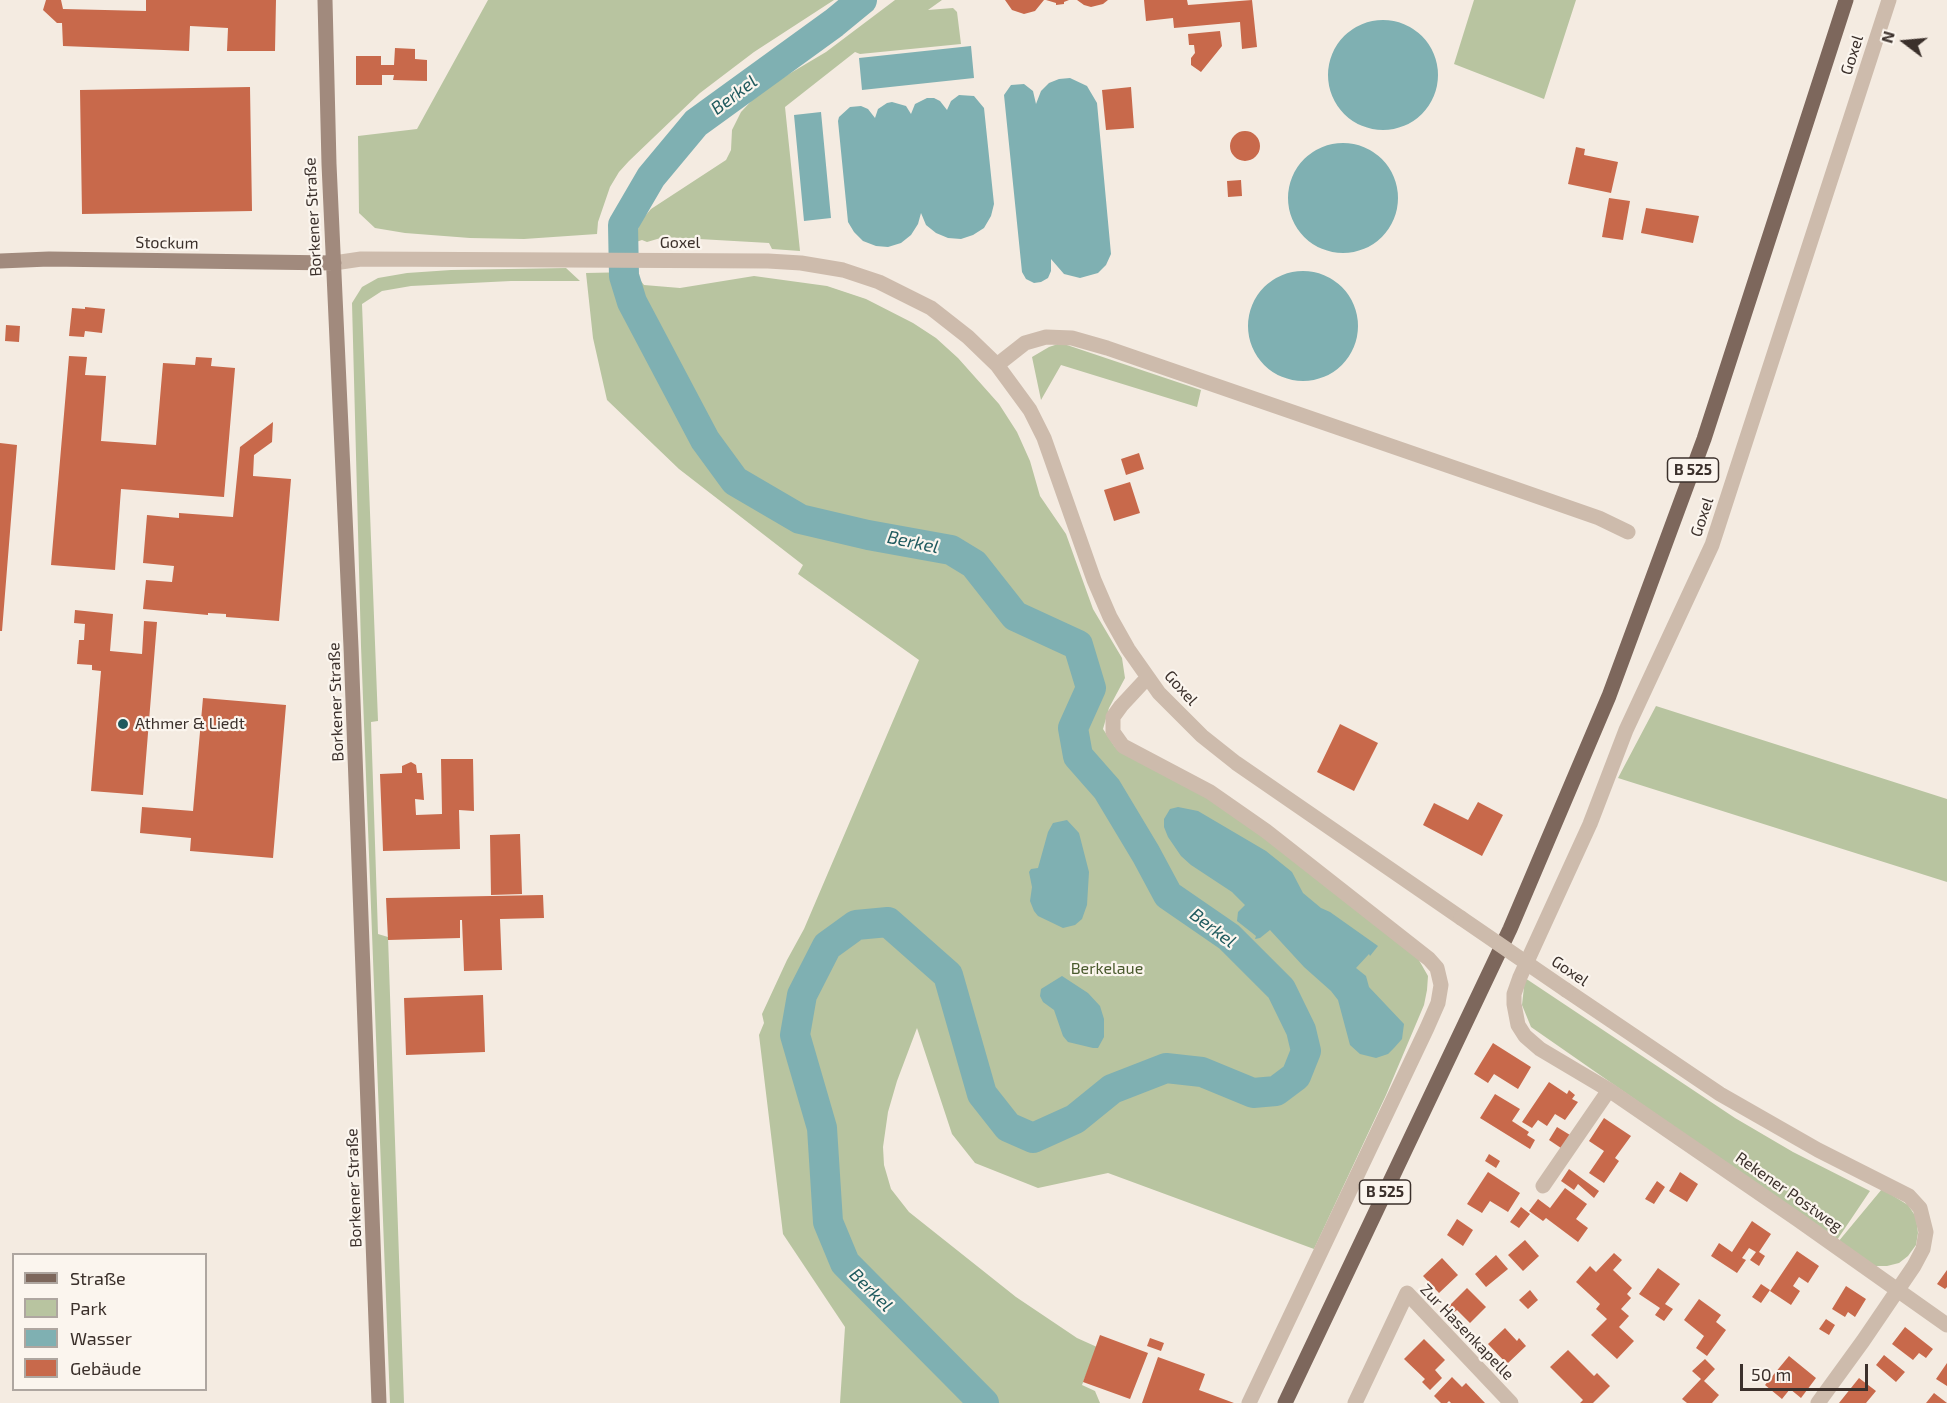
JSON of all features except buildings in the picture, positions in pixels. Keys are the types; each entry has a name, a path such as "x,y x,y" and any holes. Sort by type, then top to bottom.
{"main road":[{"name":"B 525","path":"1285,1403 1500,950 1609,696 1712,418 1846,0"}],"street":[{"name":"Borkener Straße","path":"325,0 328,164 352,658 379,1403"},
{"name":"Goxel","path":"1528,961 1590,824 1626,730 1712,545 1889,0"},
{"name":"Stockum","path":"0,261 49,259 333,263"},
{"name":"Goxel","path":"333,263 360,259 801,263 843,270 861,276 895,289 931,308 968,337 997,365 1013,385 1037,424 1054,463 1094,580 1119,633 1147,678 1202,736 1236,763 1730,1100 1915,1201 1924,1220 1926,1232 1923,1249 1898,1291 1818,1403"},
{"path":"997,365 1025,343 1046,337 1072,338 1107,348 1599,518 1628,532"},
{"name":"Goxel","path":"1147,678 1113,717 1113,732 1123,746 1210,792 1266,831 1429,959 1437,968 1441,985 1438,1003 1428,1028 1249,1403"},
{"name":"Rekener Postweg","path":"1528,961 1514,994 1515,1014 1525,1035 1540,1049 1609,1090 1947,1325"},
{"path":"1543,1186 1609,1090"},
{"name":"Zur Hasenkapelle","path":"1355,1403 1407,1293 1511,1403"}],"green space":[{"path":"488,0 834,0 754,52 700,93 629,161 610,187 598,222 597,234 524,239 470,238 405,233 375,228 359,213 358,136 417,129"},
{"path":"895,0 942,0 928,10 953,8 957,12 961,44 860,54 855,52 785,107 800,251 772,249 769,243 664,237 647,242 642,240 636,242 639,223 651,209 726,160 731,150 732,130 741,112 756,96 826,52"},
{"path":"1474,0 1576,0 1544,99 1454,64"},
{"path":"566,268 580,281 511,281 411,286 382,291 362,304 378,721 371,722 378,934 388,937 404,1403 390,1403 361,646 352,303 362,287 378,278 407,273"},
{"name":"Berkelaue","path":"634,272 644,285 680,288 754,276 827,286 866,299 913,323 936,338 958,358 999,404 1017,432 1030,461 1040,496 1066,534 1093,609 1122,658 1125,678 1109,708 1103,729 1115,747 1216,803 1342,893 1416,955 1428,976 1424,1005 1386,1095 1314,1249 1108,1173 1038,1188 975,1163 952,1134 917,1028 888,1112 883,1147 884,1165 891,1189 909,1212 1016,1297 1077,1338 1097,1347 1082,1385 1095,1391 1100,1403 840,1403 845,1327 783,1234 759,1035 764,1023 762,1014 804,929 919,660 798,574 803,565 679,469 607,400 593,338 586,273"},
{"path":"1061,343 1201,390 1197,407 1061,365 1041,400 1032,357"},
{"path":"1656,706 1947,799 1947,882 1618,778"},
{"path":"1525,978 1735,1118 1793,1152 1870,1191 1837,1240 1531,1027 1522,1005"},
{"path":"1882,1189 1908,1205 1916,1217 1918,1233 1916,1245 1899,1263 1873,1266 1838,1242"}],"water":[{"path":"1383,20 1404,25 1422,36 1433,54 1438,75 1433,96 1422,114 1404,125 1383,130 1362,125 1344,114 1333,96 1328,75 1333,54 1344,36 1362,25"},
{"path":"971,46 974,78 862,90 859,58"},
{"path":"1070,78 1087,86 1097,103 1111,254 1106,265 1098,273 1080,278 1064,274 1051,259 1051,271 1048,278 1034,283 1026,279 1022,272 1004,95 1011,85 1024,84 1033,91 1036,104 1041,91 1049,83"},
{"path":"959,95 974,96 984,108 994,204 991,216 984,228 961,239 948,238 936,233 926,225 921,213 918,224 911,235 901,243 888,247 876,246 863,241 848,222 839,117 850,107 861,106 868,109 875,118 878,109 892,102 906,106 911,114 915,104 927,98 940,101 947,110 951,101"},
{"path":"821,112 831,218 804,221 794,115"},
{"path":"1343,143 1364,148 1382,159 1393,177 1398,198 1393,219 1382,237 1364,248 1343,253 1322,248 1304,237 1293,219 1288,198 1293,177 1304,159 1322,148"},
{"path":"1303,271 1324,276 1342,287 1353,305 1358,326 1353,347 1342,365 1324,376 1303,381 1282,376 1264,365 1253,347 1248,326 1253,305 1264,287 1282,276"},
{"path":"1178,807 1198,811 1266,851 1292,872 1303,893 1321,908 1378,946 1356,968 1366,976 1369,987 1404,1024 1402,1039 1388,1054 1376,1058 1360,1054 1350,1045 1338,1000 1331,991 1304,967 1270,930 1255,939 1256,936 1237,921 1238,912 1245,905 1232,892 1181,856 1164,827 1164,819 1170,809"},
{"path":"1067,820 1079,833 1089,872 1087,905 1082,919 1075,925 1063,928 1038,916 1034,911 1030,901 1032,887 1029,872 1031,869 1038,868 1048,832 1053,823"},
{"path":"1062,976 1088,993 1100,1006 1104,1019 1104,1037 1098,1048 1068,1042 1063,1036 1054,1010 1043,1002 1040,996 1041,989"}],"waterway":[{"name":"Berkel","path":"862,0 834,23 696,123 651,177 623,225 624,276 632,302 705,440 735,481 800,519 868,535 951,550 974,564 1015,616 1078,645 1091,688 1073,728 1078,756 1107,789 1168,895 1229,937 1281,989 1301,1030 1306,1051 1296,1076 1276,1091 1253,1093 1202,1072 1166,1068 1112,1089 1075,1119 1033,1138 1008,1127 982,1094 948,975 888,922 856,925 827,946 802,995 795,1035 822,1128 828,1222 845,1263 984,1403"}],"place":[{"name":"Athmer & Liedt","path":"123,724"}]}
